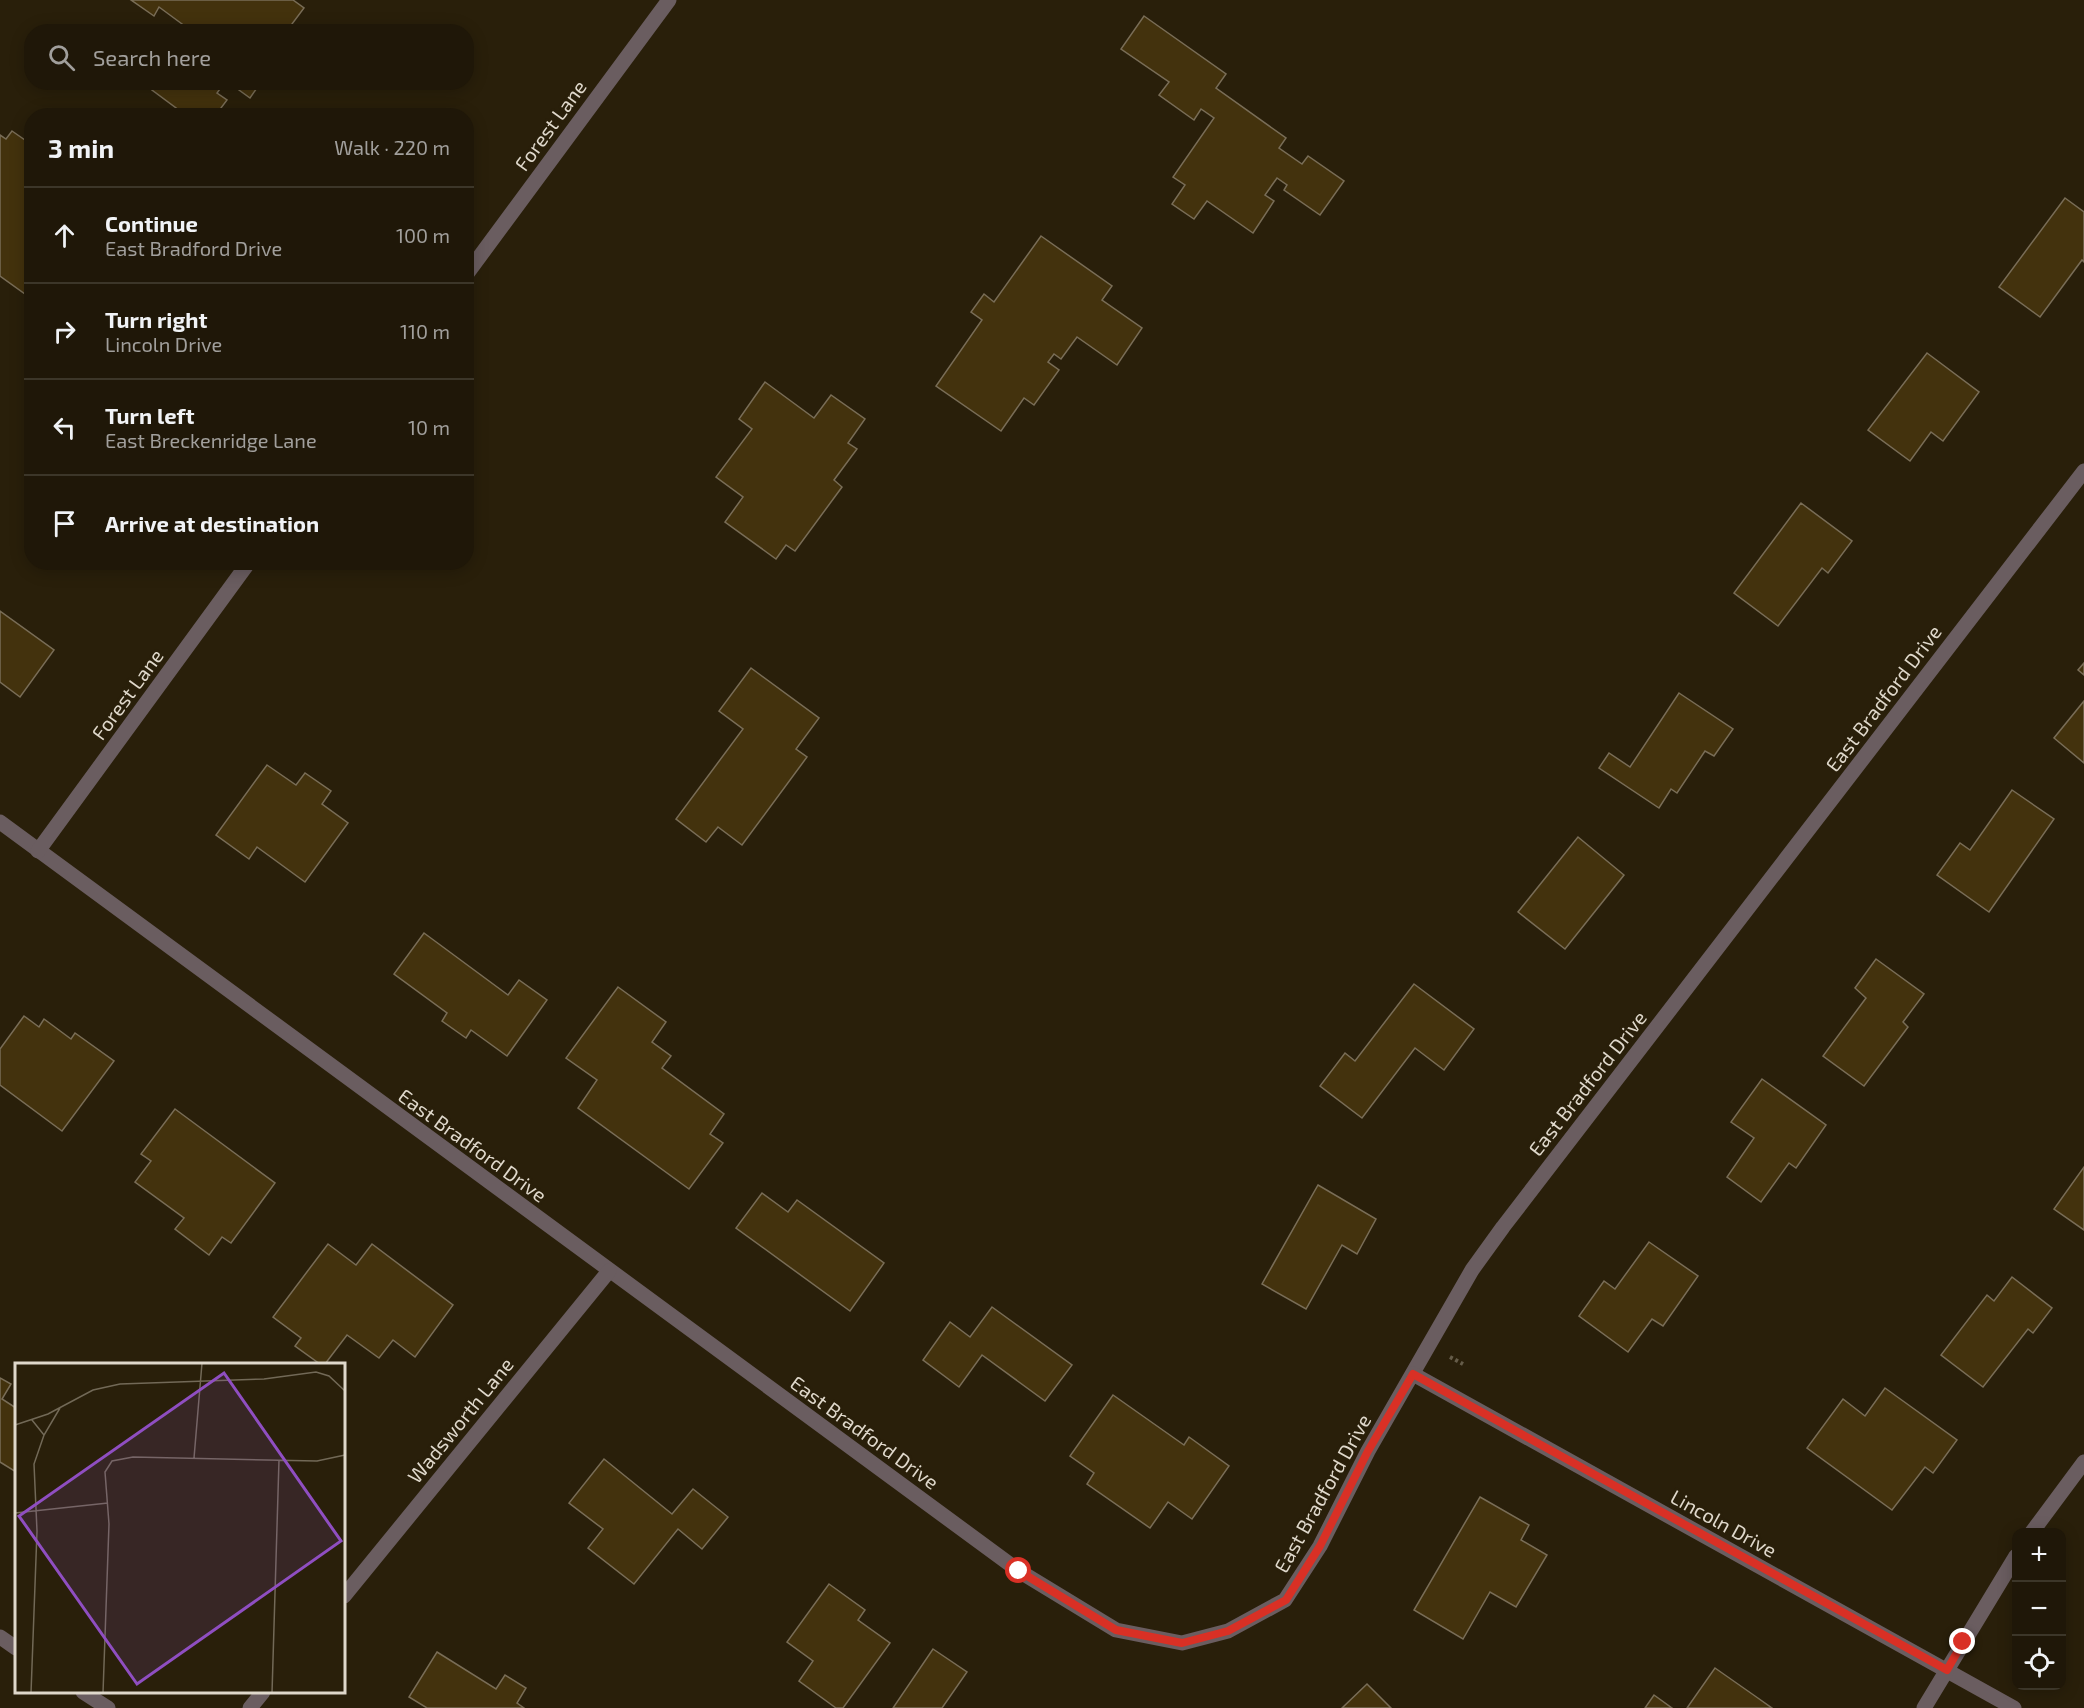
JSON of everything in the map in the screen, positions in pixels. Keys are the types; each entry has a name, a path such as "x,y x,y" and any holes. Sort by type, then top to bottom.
{"street":[{"name":"Forest Lane","path":"474,264 669,0"},
{"name":"East Bradford Drive","path":"0,822 1019,1571 1116,1630 1182,1643 1228,1631 1286,1600 1320,1546 1368,1451 1472,1270 2084,471"},
{"name":"Forest Lane","path":"38,850 243,570"},
{"name":"Wadsworth Lane","path":"345,1595 609,1271"},
{"name":"Lincoln Drive","path":"1413,1374 2014,1708"},
{"path":"2036,1528 2084,1462"},
{"path":"1924,1708 2012,1563"},
{"path":"0,1637 15,1647"},
{"path":"85,1693 108,1708"},
{"path":"250,1708 262,1693"}],"building":[{"path":"131,0 293,0 304,8 292,24 182,24 159,7 154,16"},
{"path":"1144,16 1226,74 1216,88 1286,138 1279,148 1302,164 1308,156 1344,181 1320,215 1284,190 1287,185 1277,178 1265,195 1274,201 1253,233 1207,201 1194,219 1172,204 1185,185 1173,177 1214,118 1201,109 1194,120 1159,95 1169,82 1121,49"},
{"path":"152,90 219,90 217,93 227,100 221,108 176,108"},
{"path":"239,90 256,90 250,98"},
{"path":"12,131 24,139 24,293 0,276 0,135 6,139"},
{"path":"2065,198 2084,212 2084,262 2082,260 2040,317 1999,287"},
{"path":"1041,236 1112,286 1102,300 1142,328 1117,365 1077,337 1061,359 1054,354 1048,362 1059,370 1034,405 1024,398 1001,431 936,386 982,320 971,312 984,294 994,302"},
{"path":"1927,353 1979,392 1943,441 1931,432 1910,461 1868,430"},
{"path":"765,382 814,418 831,395 865,419 848,443 857,449 834,480 842,487 795,551 786,545 776,559 725,522 743,497 716,477 752,429 739,419"},
{"path":"1801,503 1852,541 1828,573 1822,568 1778,626 1734,593"},
{"path":"0,611 54,650 20,697 0,682"},
{"path":"2084,663 2084,675 2078,670"},
{"path":"751,668 819,718 796,749 807,757 742,845 718,827 706,842 676,819 743,729 719,711"},
{"path":"1679,693 1733,729 1714,756 1705,751 1677,793 1671,789 1659,808 1599,768 1609,753 1630,767"},
{"path":"2084,701 2084,763 2054,738"},
{"path":"267,765 296,785 305,773 331,791 322,804 348,823 305,882 257,847 249,859 216,835"},
{"path":"2012,790 2054,819 1989,912 1937,875 1960,843 1970,850"},
{"path":"1578,837 1624,875 1565,949 1518,912"},
{"path":"424,933 508,995 519,980 547,1000 507,1056 471,1030 466,1038 442,1021 447,1013 394,974"},
{"path":"1876,959 1924,994 1903,1022 1908,1027 1864,1086 1823,1056 1866,998 1855,988"},
{"path":"1414,984 1474,1029 1444,1070 1415,1048 1362,1118 1320,1086 1345,1053 1355,1061"},
{"path":"618,987 666,1022 652,1042 671,1056 662,1068 724,1114 710,1134 723,1143 689,1189 578,1108 597,1080 566,1058"},
{"path":"24,1016 39,1027 44,1019 71,1039 75,1033 114,1061 62,1131 0,1085 0,1049"},
{"path":"1762,1079 1826,1125 1796,1168 1789,1163 1761,1202 1727,1177 1754,1138 1731,1122"},
{"path":"175,1109 275,1183 231,1243 222,1237 209,1255 175,1229 184,1218 135,1182 151,1161 141,1154"},
{"path":"2084,1167 2084,1230 2054,1209"},
{"path":"1318,1185 1376,1219 1357,1254 1342,1245 1306,1309 1262,1284"},
{"path":"762,1193 788,1212 797,1200 884,1263 850,1311 736,1228"},
{"path":"1649,1242 1698,1276 1663,1326 1652,1319 1628,1352 1579,1316 1604,1281 1615,1289"},
{"path":"328,1244 356,1265 372,1244 453,1305 415,1357 393,1340 379,1358 347,1335 326,1363 319,1363 295,1346 301,1338 273,1317"},
{"path":"2012,1277 2052,1308 2033,1333 2028,1329 1983,1387 1941,1355 1987,1295 1994,1301"},
{"path":"992,1307 1072,1365 1045,1401 982,1355 959,1387 923,1360 950,1322 970,1337"},
{"path":"0,1378 11,1384 2,1399 15,1407 15,1471 0,1462"},
{"path":"1885,1388 1957,1440 1933,1473 1925,1467 1892,1510 1807,1448 1843,1399 1865,1416"},
{"path":"1113,1395 1184,1445 1189,1437 1229,1466 1192,1519 1168,1502 1150,1528 1087,1484 1094,1473 1070,1456"},
{"path":"604,1459 672,1514 693,1489 728,1517 702,1549 678,1529 634,1584 588,1548 603,1529 569,1503"},
{"path":"1480,1497 1529,1525 1521,1540 1547,1555 1516,1607 1490,1592 1463,1639 1414,1610"},
{"path":"829,1584 865,1610 858,1620 890,1643 843,1708 836,1708 799,1681 813,1661 787,1642"},
{"path":"933,1649 967,1672 942,1708 893,1708"},
{"path":"437,1652 496,1689 505,1675 526,1688 517,1703 524,1708 427,1708 409,1697"},
{"path":"1715,1668 1755,1696 1772,1708 1687,1708"},
{"path":"1367,1684 1391,1708 1342,1708"},
{"path":"1654,1695 1672,1708 1645,1708"}],"route":[{"path":"1019,1571 1116,1630 1182,1643 1228,1631 1286,1600 1320,1546 1368,1451 1413,1374 1947,1670 1963,1642"}]}
